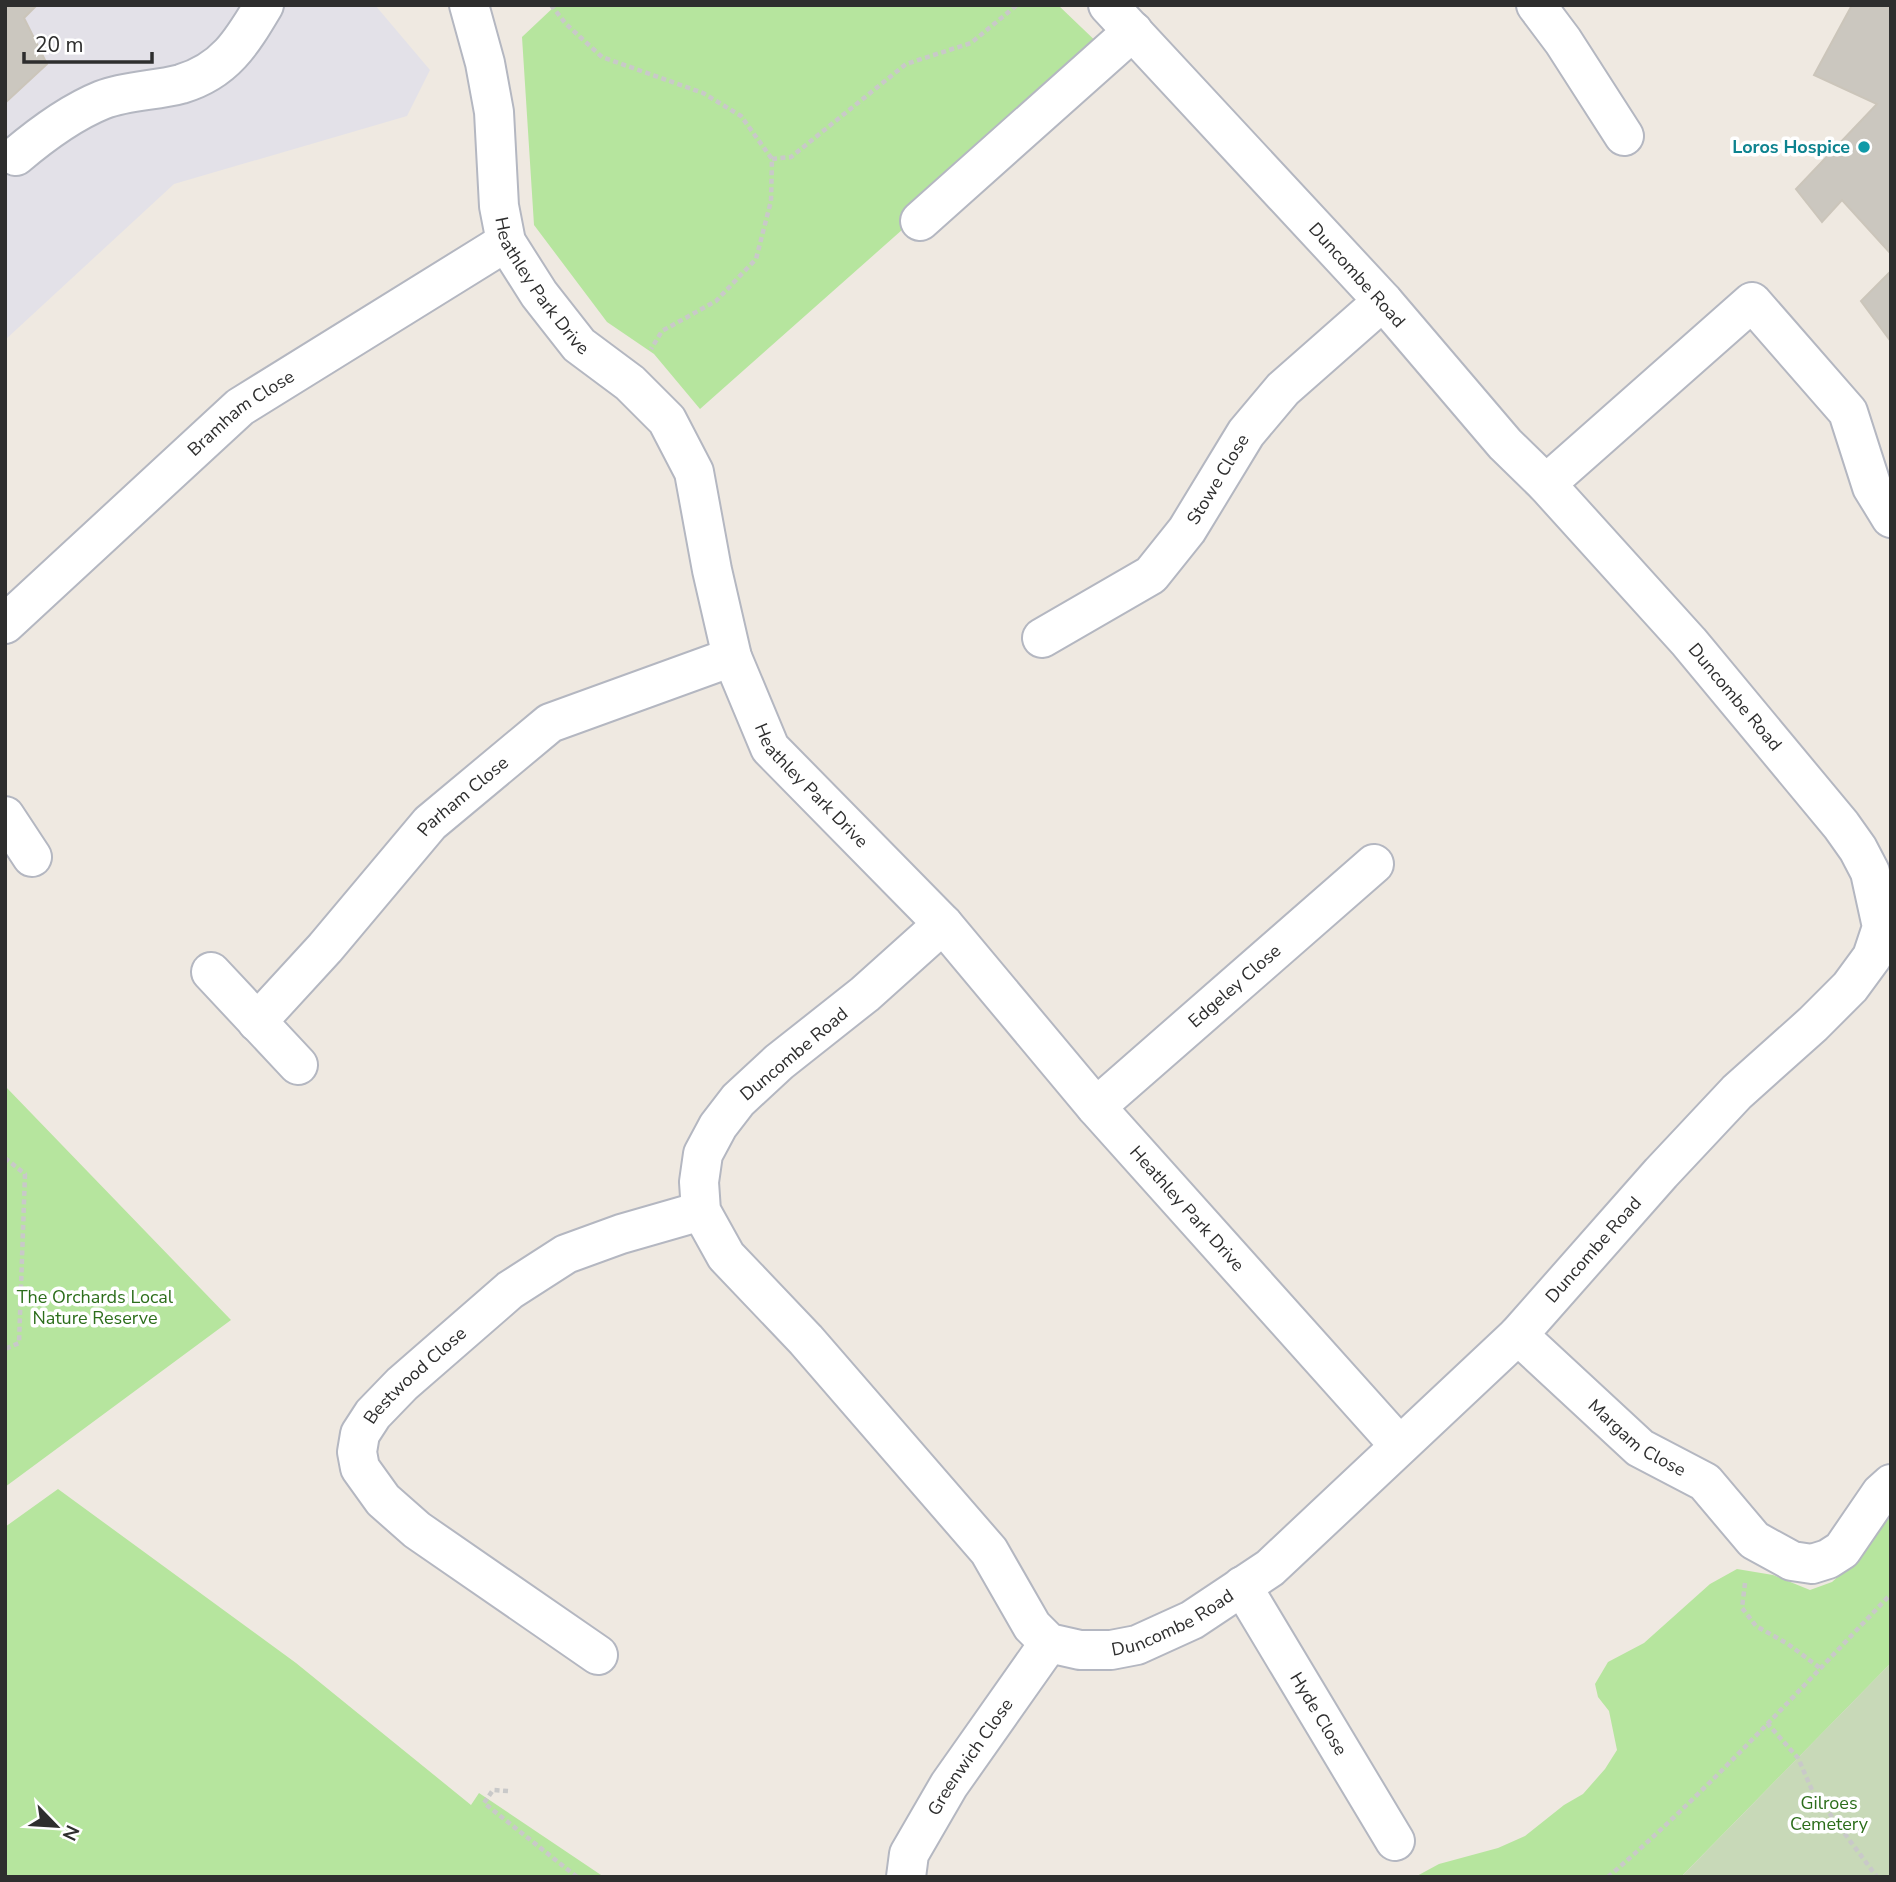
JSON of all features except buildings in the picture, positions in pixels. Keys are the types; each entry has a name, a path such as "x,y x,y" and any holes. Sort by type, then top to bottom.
{"street":[{"path":"16,156 45,132 102,100 131,91 180,84 211,72 237,50 264,5"},
{"name":"Heathley Park Drive","path":"468,5 485,64 494,112 499,206 506,243 539,294 579,345 630,383 667,421 694,472 732,657 770,748 943,924 1096,1107 1399,1445"},
{"path":"1536,5 1624,135"},
{"path":"920,221 1121,18"},
{"name":"Duncombe Road","path":"943,924 865,994 779,1062 738,1100 718,1126 704,1154 699,1182 701,1212 726,1256 814,1349 989,1551 1032,1626 1049,1643 1080,1650 1111,1650 1137,1645 1192,1620 1270,1568 1518,1335 1661,1173 1737,1092 1881,961 1882,927 1870,872 1841,825 1689,642 1121,18"},
{"name":"Bramham Close","path":"5,624 240,407 506,243"},
{"name":"Stowe Close","path":"1041,638 1151,575 1186,530 1246,433 1283,389 1382,302"},
{"path":"1546,484 1752,302 1848,412 1872,487 1891,518"},
{"name":"Parham Close","path":"257,1022 325,948 430,823 550,723 732,657"},
{"path":"5,816 32,857"},
{"name":"Edgeley Close","path":"1096,1107 1374,864"},
{"path":"211,972 298,1065"},
{"name":"Bestwood Close","path":"598,1655 417,1530 383,1500 360,1468 357,1452 360,1434 373,1414 402,1384 510,1290 566,1254 621,1234 701,1212"},
{"name":"Margam Close","path":"1518,1335 1640,1448 1705,1482 1754,1540 1792,1562 1812,1564 1828,1559 1842,1550 1881,1493 1891,1484"},
{"name":"Hyde Close","path":"1242,1586 1395,1840"},
{"name":"Greenwich Close","path":"906,1877 909,1854 949,1785 1049,1643"}],"path":[{"path":"551,5 566,24 601,57 703,93 741,116 772,159 771,201 756,259 716,301 662,331 630,383"},
{"path":"772,159 791,157 906,64 971,43 1017,5"},
{"path":"5,1158 24,1174 19,1343 5,1349"},
{"path":"1754,1540 1742,1593 1742,1608 1756,1626 1788,1644 1821,1668"},
{"path":"1608,1877 1657,1835 1891,1594"},
{"path":"1767,1723 1798,1758 1812,1790 1877,1877"},
{"path":"508,1791 493,1790 484,1804 577,1877"}],"shaded area":[{"path":"5,5 375,5 430,70 407,116 174,184 5,340"}],"green space":[{"path":"556,5 1058,5 1105,50 700,409 654,354 607,322 534,225 522,37"},
{"name":"The Orchards Local Nature Reserve","path":"5,1086 231,1320 5,1487"},
{"path":"58,1489 296,1663 471,1805 479,1793 604,1877 5,1877 5,1527"},
{"path":"1891,1509 1891,1663 1681,1877 1415,1877 1439,1864 1498,1848 1525,1836 1564,1805 1583,1794 1605,1769 1617,1750 1609,1711 1598,1697 1595,1684 1608,1662 1644,1643 1710,1584 1737,1569 1773,1575 1810,1590 1832,1582 1851,1565"},
{"name":"Gilroes Cemetery","path":"1891,1663 1891,1877 1681,1877 1882,1672"}],"place":[{"name":"Loros Hospice","path":"1864,147"}]}
